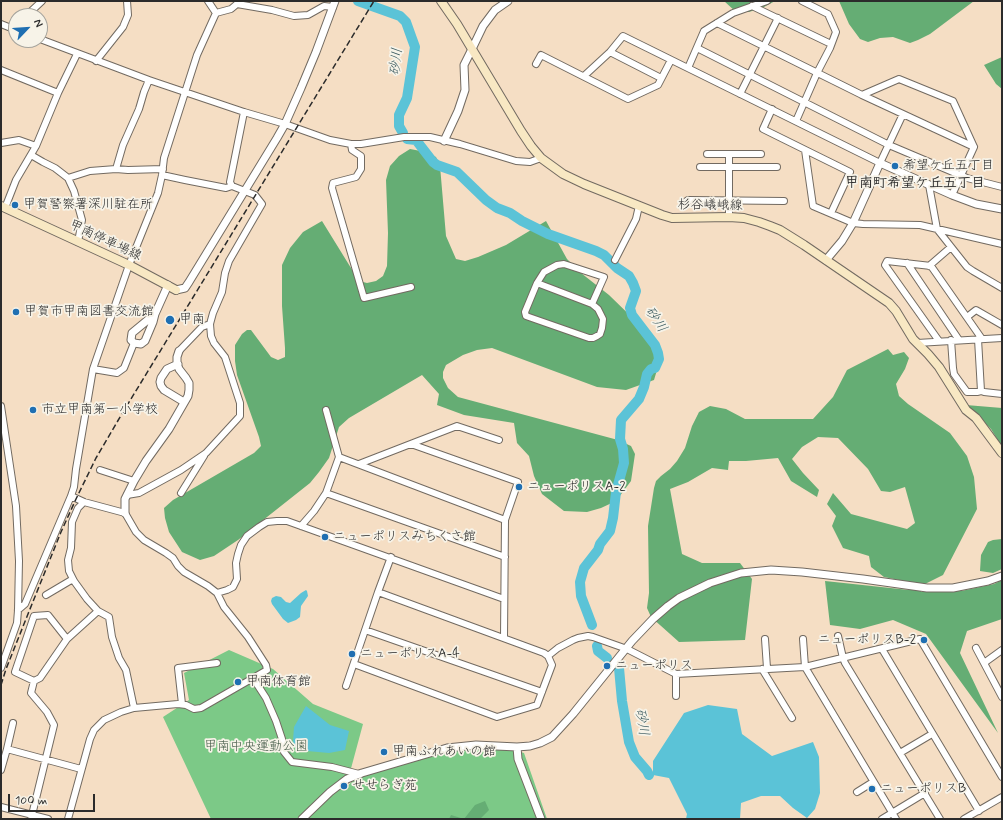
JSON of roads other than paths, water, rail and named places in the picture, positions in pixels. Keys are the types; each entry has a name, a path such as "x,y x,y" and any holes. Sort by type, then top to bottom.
{"main road":[{"name":"杉谷嶬峨線","path":"441,1 457,24 521,131 541,158 563,174 662,215 672,218 744,218 780,230 889,303 896,311 913,339 939,367 966,410 976,418 1002,453"},
{"name":"甲南停車場線","path":"3,207 128,265 176,290"}],"street":[{"path":"96,61 123,27 128,15 127,1"},
{"path":"208,1 216,13"},
{"path":"444,141 458,111 465,90 464,65 483,26 495,10 508,1"},
{"path":"688,68 704,31 733,13 767,1"},
{"path":"796,121 836,32 828,14 802,1"},
{"path":"216,13 231,10 237,3 294,16 308,15 324,6 334,4"},
{"path":"176,290 185,288 189,282 285,124 316,52 334,4"},
{"path":"752,6 831,44"},
{"path":"18,610 25,604 74,487 93,369 128,265 158,193 164,158 197,55 216,13"},
{"path":"740,94 778,18"},
{"path":"716,23 862,95 974,147"},
{"path":"584,76 610,52 624,36 880,163 952,195 976,204 1002,210"},
{"path":"48,42 150,80 330,140 351,144 361,144 404,137 430,138 460,144 516,161 530,162 541,158"},
{"path":"697,48 889,145 960,176 1002,187"},
{"path":"610,52 661,78"},
{"path":"3,207 16,180 36,146 58,93 77,54"},
{"path":"536,64 541,55 628,98 658,85 671,60"},
{"path":"1,70 58,93"},
{"path":"862,95 899,79 952,101 974,147"},
{"path":"116,169 123,145 150,80"},
{"path":"772,109 763,129 850,172 831,213"},
{"path":"232,186 230,182 244,112"},
{"path":"826,260 842,241 853,223 903,114"},
{"path":"1,143 19,140 36,146"},
{"path":"351,144 352,150 361,156 361,169 356,177 333,183 332,188 364,298 411,287"},
{"path":"952,195 974,147"},
{"path":"806,150 813,206 853,223 920,225 1002,244"},
{"path":"32,154 68,178 74,191 82,220 78,242"},
{"path":"707,154 761,154"},
{"path":"729,154 729,217"},
{"path":"700,167 777,167"},
{"path":"68,178 90,171 116,169 162,172 226,188 232,186 256,195 262,204 229,261 225,273 222,292 210,324 211,336 214,343 225,357 240,403 240,416 206,453 181,493"},
{"path":"929,185 937,229 968,267 1002,288"},
{"path":"684,203 688,200 784,201"},
{"path":"615,260 636,218 639,206"},
{"path":"929,266 951,247"},
{"path":"939,341 885,265 887,261 931,266 967,317 980,339 981,391"},
{"path":"537,283 592,304 601,313 603,319 600,334 589,338 526,316 525,312 537,283 544,272 557,265 564,264 604,276 592,304"},
{"path":"906,264 959,340"},
{"path":"134,343 141,344 145,341 168,285"},
{"path":"967,317 976,310 1002,325"},
{"path":"93,369 117,373 124,368 134,343 132,340 132,333 155,314"},
{"path":"142,324 148,327 149,330"},
{"path":"68,819 90,739 94,730 104,720 134,708 182,704 194,709 201,708 266,670 266,665 248,637 224,607 217,593 184,572 166,553 144,540 136,532 125,513 125,499 134,481 146,461 169,429 188,396 188,383 178,364 177,357 179,351 202,327 210,324"},
{"path":"917,343 1002,338"},
{"path":"951,340 954,374 967,392 981,391 1002,394"},
{"path":"178,364 167,369 160,382 164,390 184,402"},
{"path":"1,406 16,506 19,561 17,623 1,668"},
{"path":"302,526 326,493 339,457 326,410"},
{"path":"359,464 457,426 499,440"},
{"path":"411,444 518,482 505,520 504,638"},
{"path":"127,495 139,493 181,470 206,453"},
{"path":"339,457 505,520"},
{"path":"100,470 134,481"},
{"path":"326,493 505,557"},
{"path":"71,496 84,502 125,513"},
{"path":"84,502 78,508 72,522 68,571 87,599 98,611 109,617 112,637 119,658 126,670 134,708"},
{"path":"217,593 233,586 237,579 236,563 241,545 248,536 267,522 287,521 391,557 504,599"},
{"path":"346,686 391,557"},
{"path":"302,819 330,792 347,779 359,774 447,748 476,745 517,747 530,746 552,737 573,714 632,641 653,619 679,598 710,583 742,573 771,570 802,572 927,588 954,588 988,582 1002,576"},
{"path":"46,596 73,579"},
{"path":"354,664 497,717 537,705 552,665 548,656 504,638 378,592"},
{"path":"31,817 54,725 47,712 31,692 34,681 40,678 67,639 98,611"},
{"path":"34,681 15,672 34,616 48,614 67,639"},
{"path":"365,630 542,692"},
{"path":"548,656 558,648 573,640 588,636 627,649 676,674 805,667 920,639 1002,777"},
{"path":"838,636 843,658 940,819"},
{"path":"765,639 765,669 792,718"},
{"path":"803,639 805,667 896,819"},
{"path":"976,648 1002,695"},
{"path":"882,649 979,811"},
{"path":"984,663 1002,650"},
{"path":"182,704 178,668 217,663"},
{"path":"676,674 676,696"},
{"path":"254,678 266,698 276,721 282,739 284,752 292,762 332,767 359,774"},
{"path":"1,770 14,722"},
{"path":"900,753 932,734"},
{"path":"517,747 518,759 540,819"},
{"path":"7,749 81,769"},
{"path":"857,792 873,782"},
{"path":"882,819 925,793"},
{"path":"964,819 1002,797"},
{"path":"1,807 31,817 48,819"}],"water":[{"path":"306,590 308,596 301,606 300,617 288,623 283,619 272,604 272,598 276,596 281,597 286,602 290,603"},
{"path":"708,705 737,709 742,734 772,756 813,742 819,757 820,793 815,809 807,818 780,796 761,796 741,803 740,819 686,819 687,814 669,778 653,775 653,761 684,713"},
{"path":"306,706 330,725 349,731 345,750 329,753 296,750 293,741 294,727"}],"waterway":[{"name":"砂川","path":"358,1 400,16 406,22 415,47 407,98 399,115 399,126 403,133"},
{"name":"砂川","path":"407,139 416,140 433,162 437,165 457,172 486,200 497,208 510,213 548,234 604,255 617,268 629,276 633,283 636,291 630,308 632,315 655,345 659,359 655,368 651,369 647,374 639,399 621,420 620,439 623,449 624,463 616,492 610,531 584,568 580,582 581,596 592,625"},
{"name":"砂川","path":"597,646 598,651 607,658"},
{"name":"砂川","path":"619,668 622,701 629,742 635,757 649,775"}],"railway":[{"path":"1,685 61,532 96,458 374,1"}],"place":[{"name":"希望ケ丘五丁目","path":"895,166"},
{"name":"甲賀警察署深川駐在所","path":"15,205"},
{"name":"甲賀市甲南図書交流館","path":"16,312"},
{"name":"甲南","path":"170,320"},
{"name":"市立甲南第一小学校","path":"33,410"},
{"name":"ニューポリスA-2","path":"519,487"},
{"name":"ニューポリスみちくさ館","path":"325,537"},
{"name":"ニューポリスB-2","path":"924,640"},
{"name":"ニューポリスA-4","path":"352,654"},
{"name":"ニューポリス","path":"607,666"},
{"name":"甲南体育館","path":"238,682"},
{"name":"甲南ふれあいの館","path":"384,752"},
{"name":"せせらぎ苑","path":"344,786"},
{"name":"ニューポリスB","path":"872,789"}],"district":[{"name":"甲南町希望ケ丘五丁目","path":"915,184"}],"park label":[{"name":"甲南中央運動公園","path":"256,747"}]}
